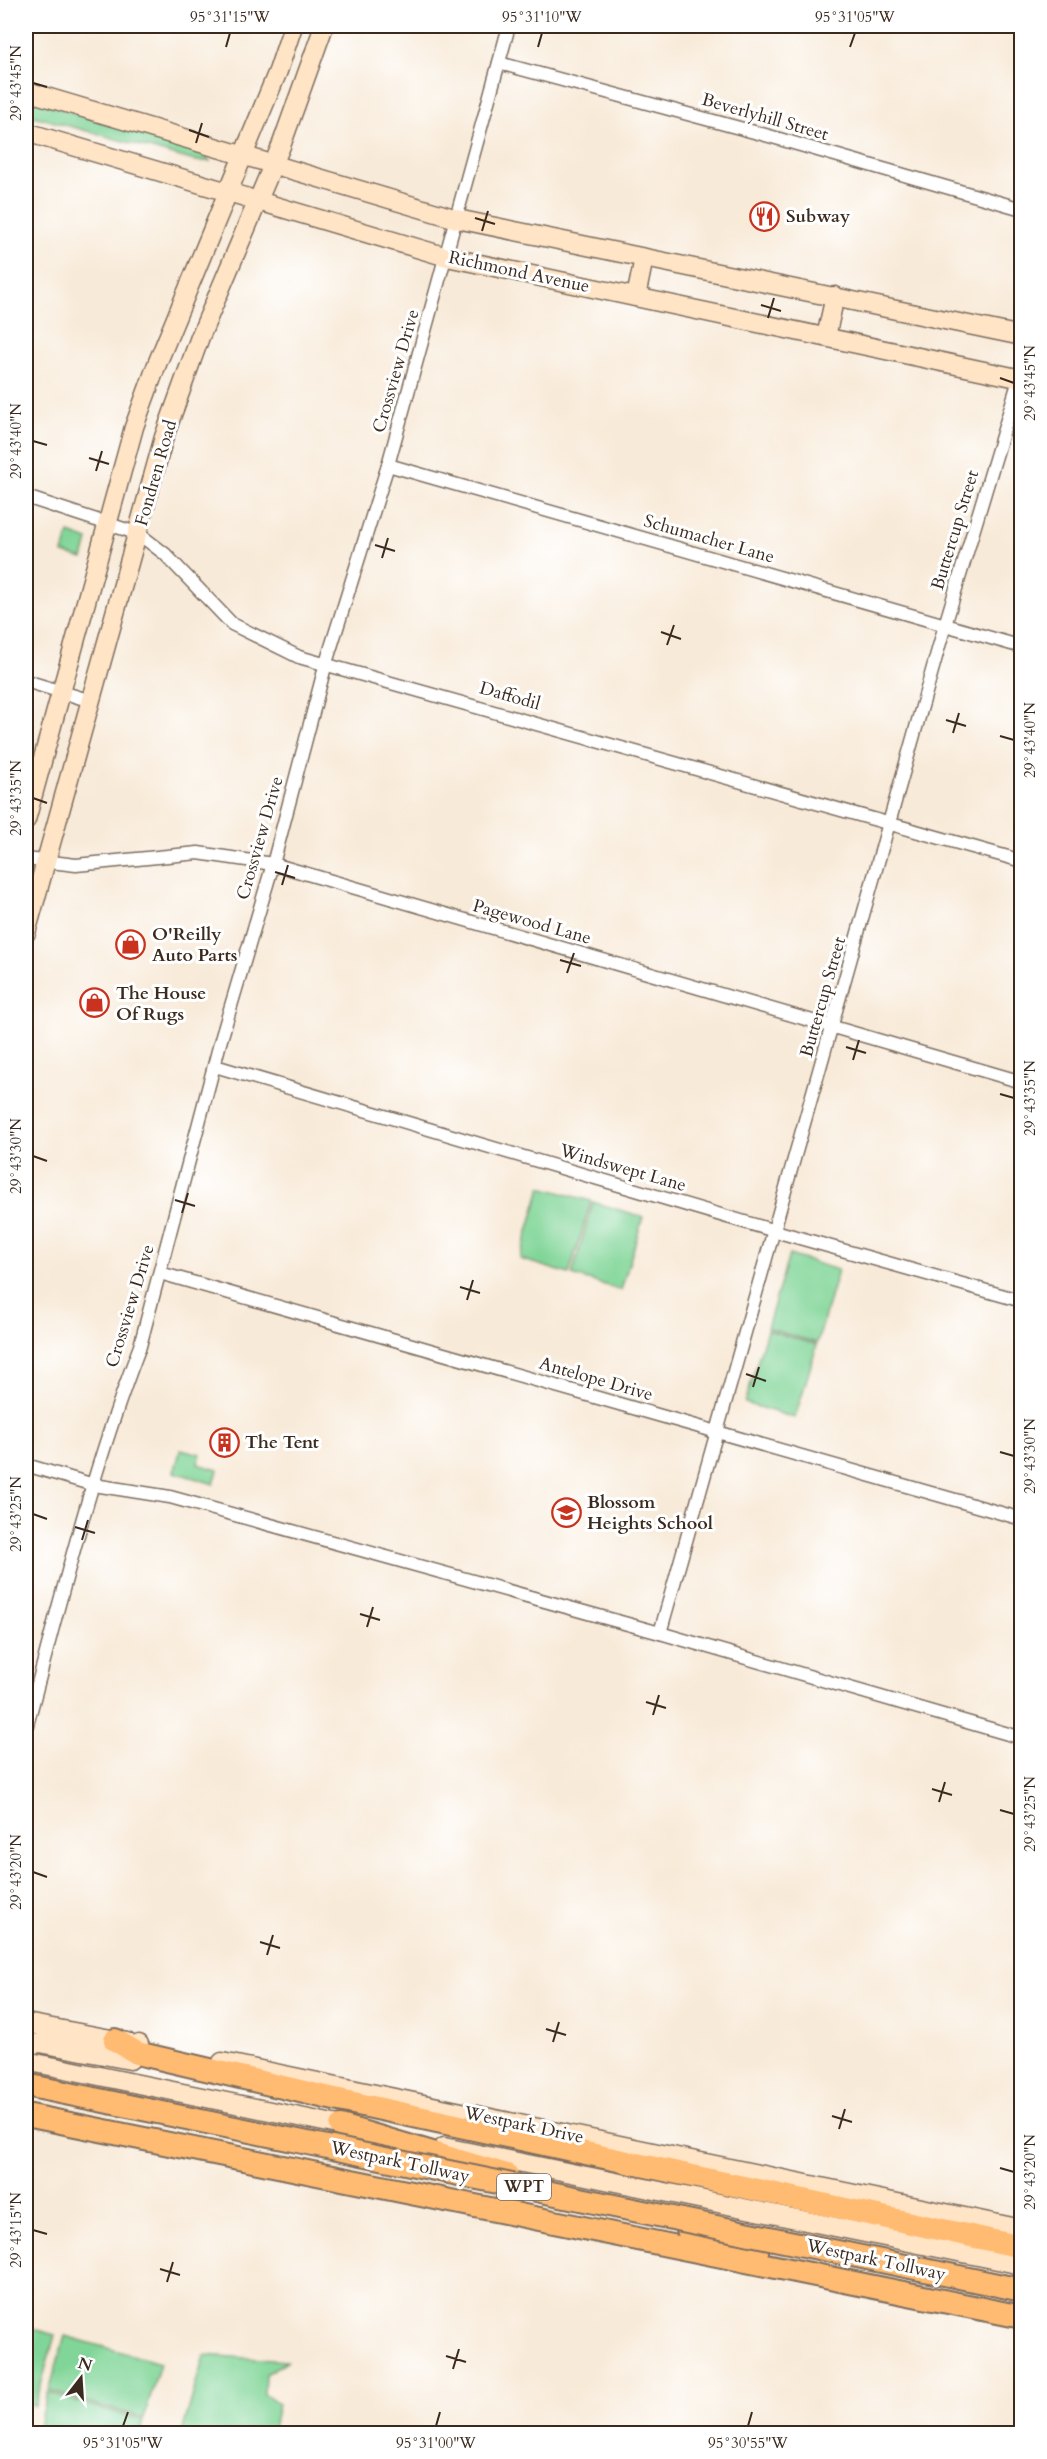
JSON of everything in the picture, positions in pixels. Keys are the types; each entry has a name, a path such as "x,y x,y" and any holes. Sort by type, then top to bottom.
{"highway":[{"path":"115,2040 138,2049 460,2127 1022,2247"},
{"name":"Westpark Tollway","path":"26,2085 1022,2290"},
{"name":"Westpark Tollway","path":"26,2115 1022,2317"},
{"path":"341,2126 875,2287"}],"main road":[{"name":"Fondren Road","path":"26,820 134,427 157,364 230,191 293,26"},
{"name":"Fondren Road","path":"26,933 44,862 139,534 164,437 179,394 274,163 324,26"},
{"path":"26,91 457,219 1022,336"},
{"name":"Richmond Avenue","path":"26,132 447,257 1021,377"},
{"path":"636,297 644,258"},
{"path":"826,338 835,296"},
{"path":"26,2023 115,2040"},
{"name":"Westpark Drive","path":"26,2044 40,2043 130,2060 138,2049 1022,2229"},
{"name":"Westpark Drive","path":"26,2061 1022,2265"}],"street":[{"name":"Crossview Drive","path":"26,1729 94,1485 123,1391 140,1346 326,663 388,465 509,26"},
{"name":"Beverlyhill Street","path":"499,63 769,136 1022,209"},
{"name":"Buttercup Street","path":"660,1633 891,824 945,625 1021,377"},
{"name":"Schumacher Lane","path":"388,465 1022,647"},
{"name":"Daffodil","path":"26,497 139,534 165,554 232,624 299,657 1022,861"},
{"path":"26,681 91,701"},
{"name":"Pagewood Lane","path":"26,859 76,865 198,853 273,864 1022,1082"},
{"name":"Windswept Lane","path":"215,1066 775,1231 1022,1301"},
{"name":"Antelope Drive","path":"160,1273 1022,1519"},
{"path":"26,1465 94,1485 170,1497 660,1633 1022,1738"}],"green space":[{"path":"26,98 201,152 210,161 195,161 26,114"},
{"path":"69,533 88,540 83,559 63,553"},
{"path":"541,1187 591,1201 569,1274 520,1259"},
{"path":"593,1202 643,1217 621,1290 572,1275"},
{"path":"789,1255 838,1270 817,1343 767,1328"},
{"path":"767,1330 817,1345 795,1418 745,1403"},
{"path":"181,1449 201,1454 198,1464 218,1470 214,1484 174,1472"},
{"path":"26,2327 55,2335 35,2406 26,2403"},
{"path":"65,2336 160,2363 144,2418 49,2391"},
{"path":"204,2355 287,2361 265,2374 264,2394 278,2404 272,2433 182,2433"},
{"path":"48,2393 143,2420 140,2433 37,2433"}],"place":[{"name":"Subway","path":"765,216"},
{"name":"O'Reilly Auto Parts","path":"131,944"},
{"name":"The House Of Rugs","path":"95,1003"},
{"name":"The Tent","path":"224,1442"},
{"name":"Blossom Heights School","path":"566,1512"}]}
